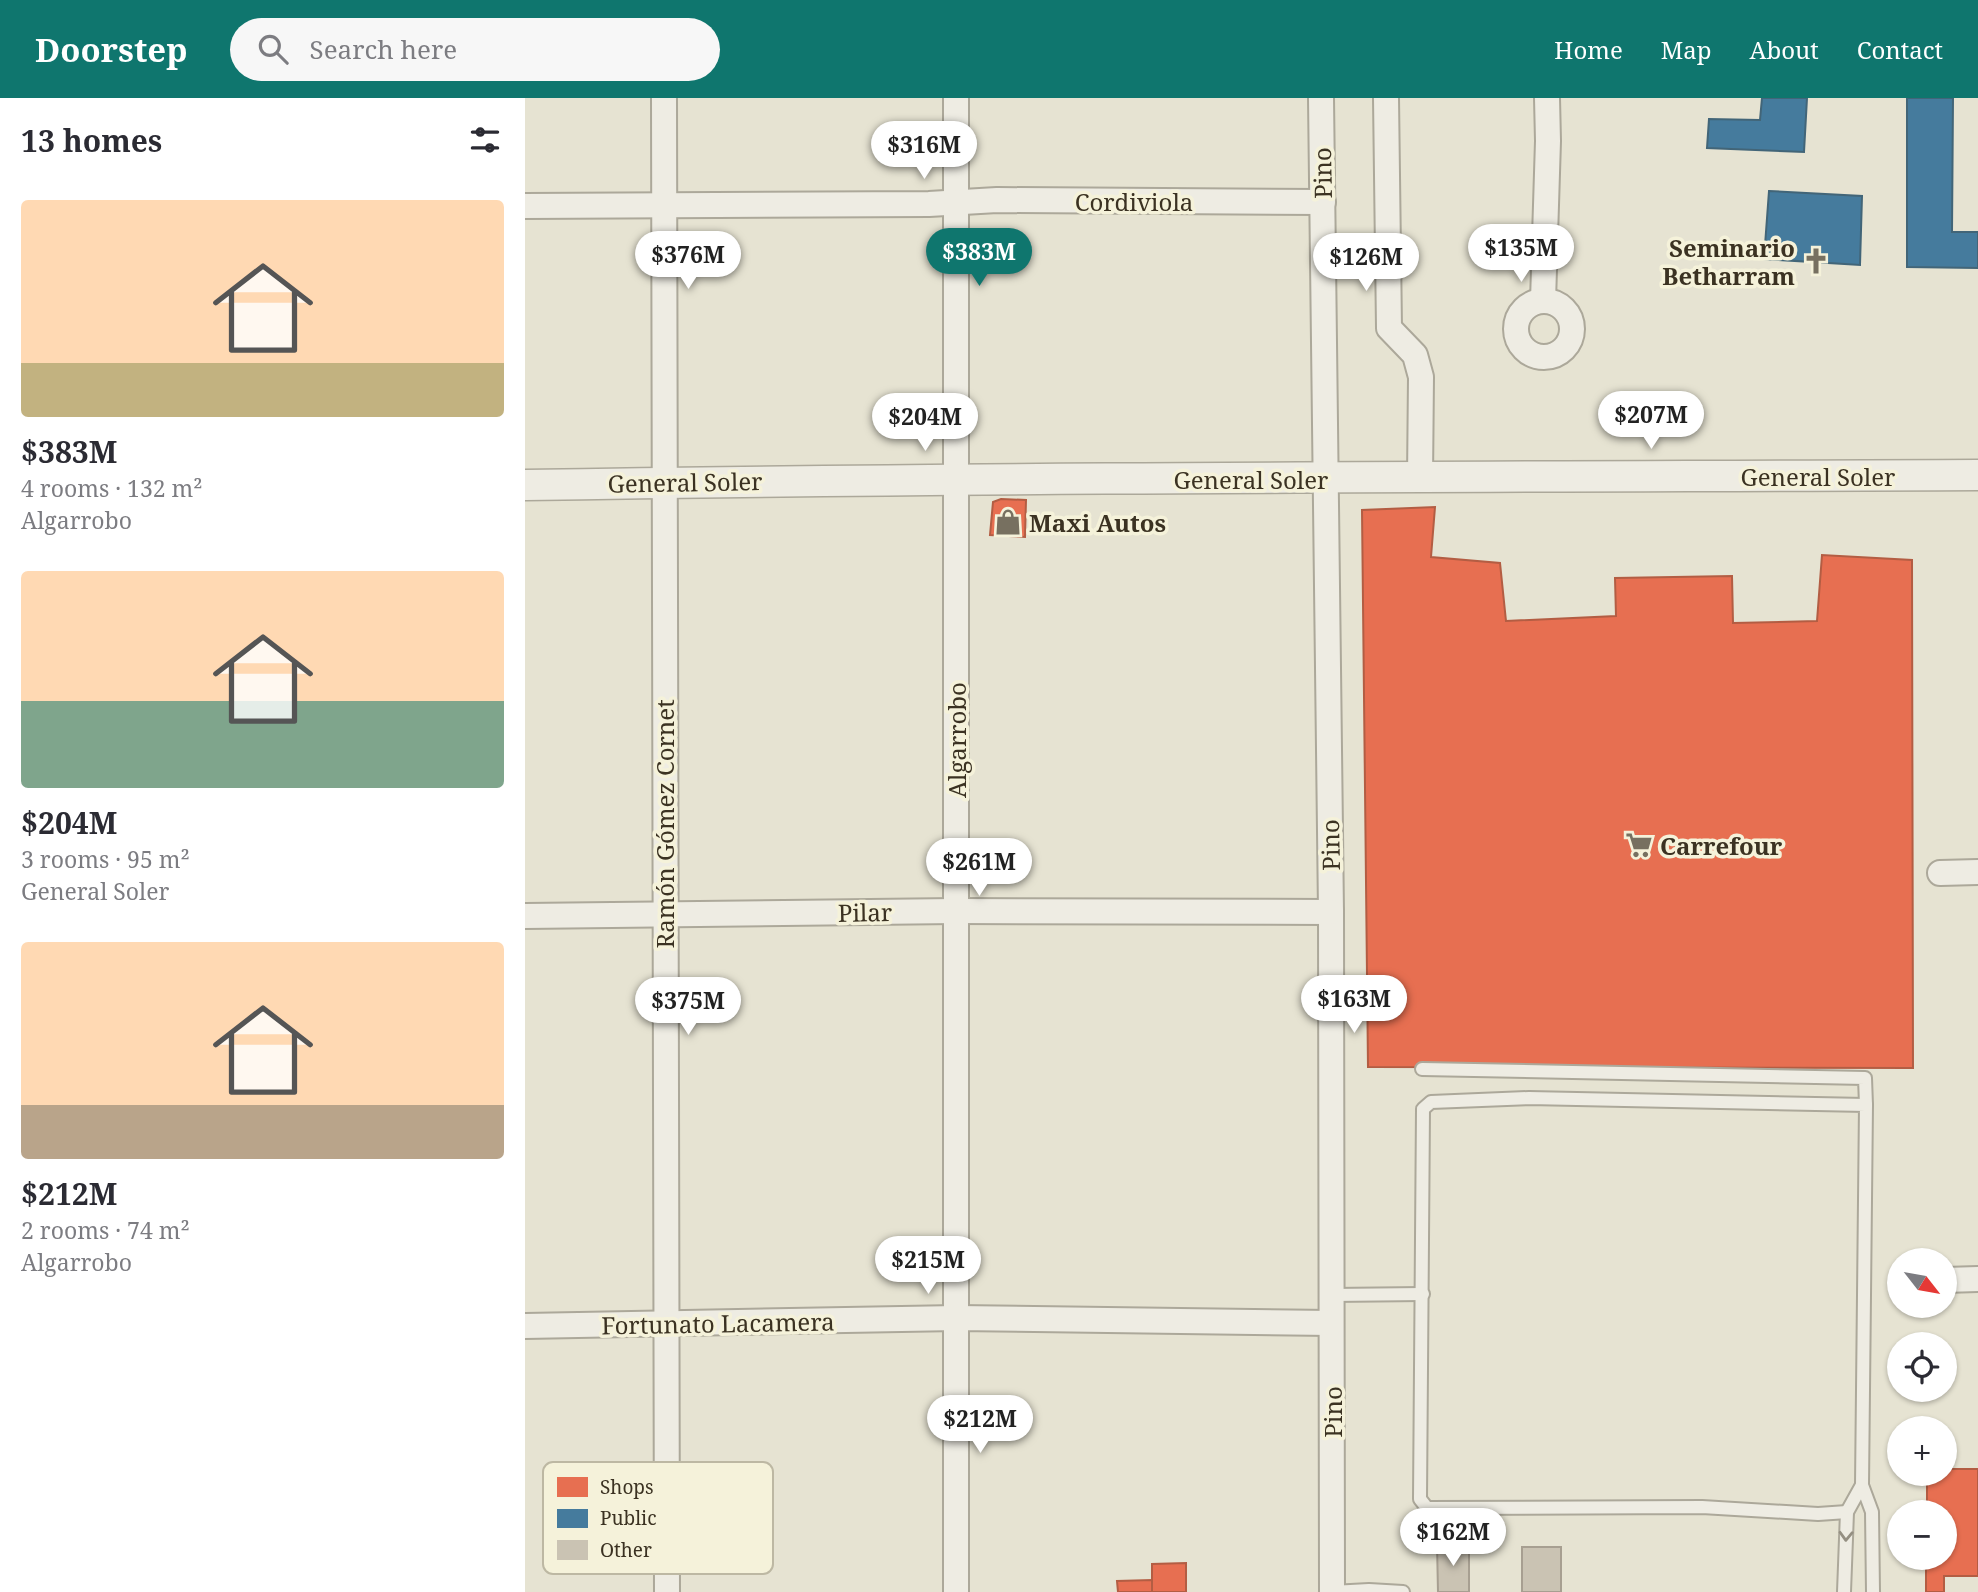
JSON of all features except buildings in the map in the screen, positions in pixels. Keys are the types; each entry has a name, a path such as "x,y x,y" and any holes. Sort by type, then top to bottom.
{"street":[{"name":"Ramón Gómez Cornet","path":"664,98 667,1462"},
{"name":"Algarrobo","path":"956,98 956,1592"},
{"name":"Pino","path":"1321,98 1331,912 1332,1592"},
{"path":"1386,98 1389,328 1415,355 1421,377 1420,478"},
{"path":"1543,301 1548,153 1546,98"},
{"name":"Cordiviola","path":"525,206 929,204 957,201 1323,202"},
{"name":"General Soler","path":"525,485 955,478 1978,475"},
{"path":"1940,873 1978,872"},
{"name":"Pilar","path":"525,916 956,911 1331,912"},
{"path":"1957,1280 1978,1279"},
{"name":"Fortunato Lacamera","path":"525,1326 957,1318 1331,1323"},
{"name":"Ramón Gómez Cornet","path":"667,1574 667,1592"}],"lane":[{"path":"1422,1069 1865,1078 1862,1485 1872,1512 1873,1592"},
{"path":"1847,1512 1818,1514 1702,1507 1427,1508 1420,1499 1423,1109 1431,1102 1529,1098 1865,1105"},
{"path":"1332,1295 1423,1294"},
{"path":"1844,1592 1847,1512 1862,1485"},
{"path":"1332,1592 1403,1592"}],"place":[{"name":"Seminario Betharram","path":"1816,261"},
{"name":"Maxi Autos","path":"1008,522"},
{"name":"Carrefour","path":"1639,845"}]}
